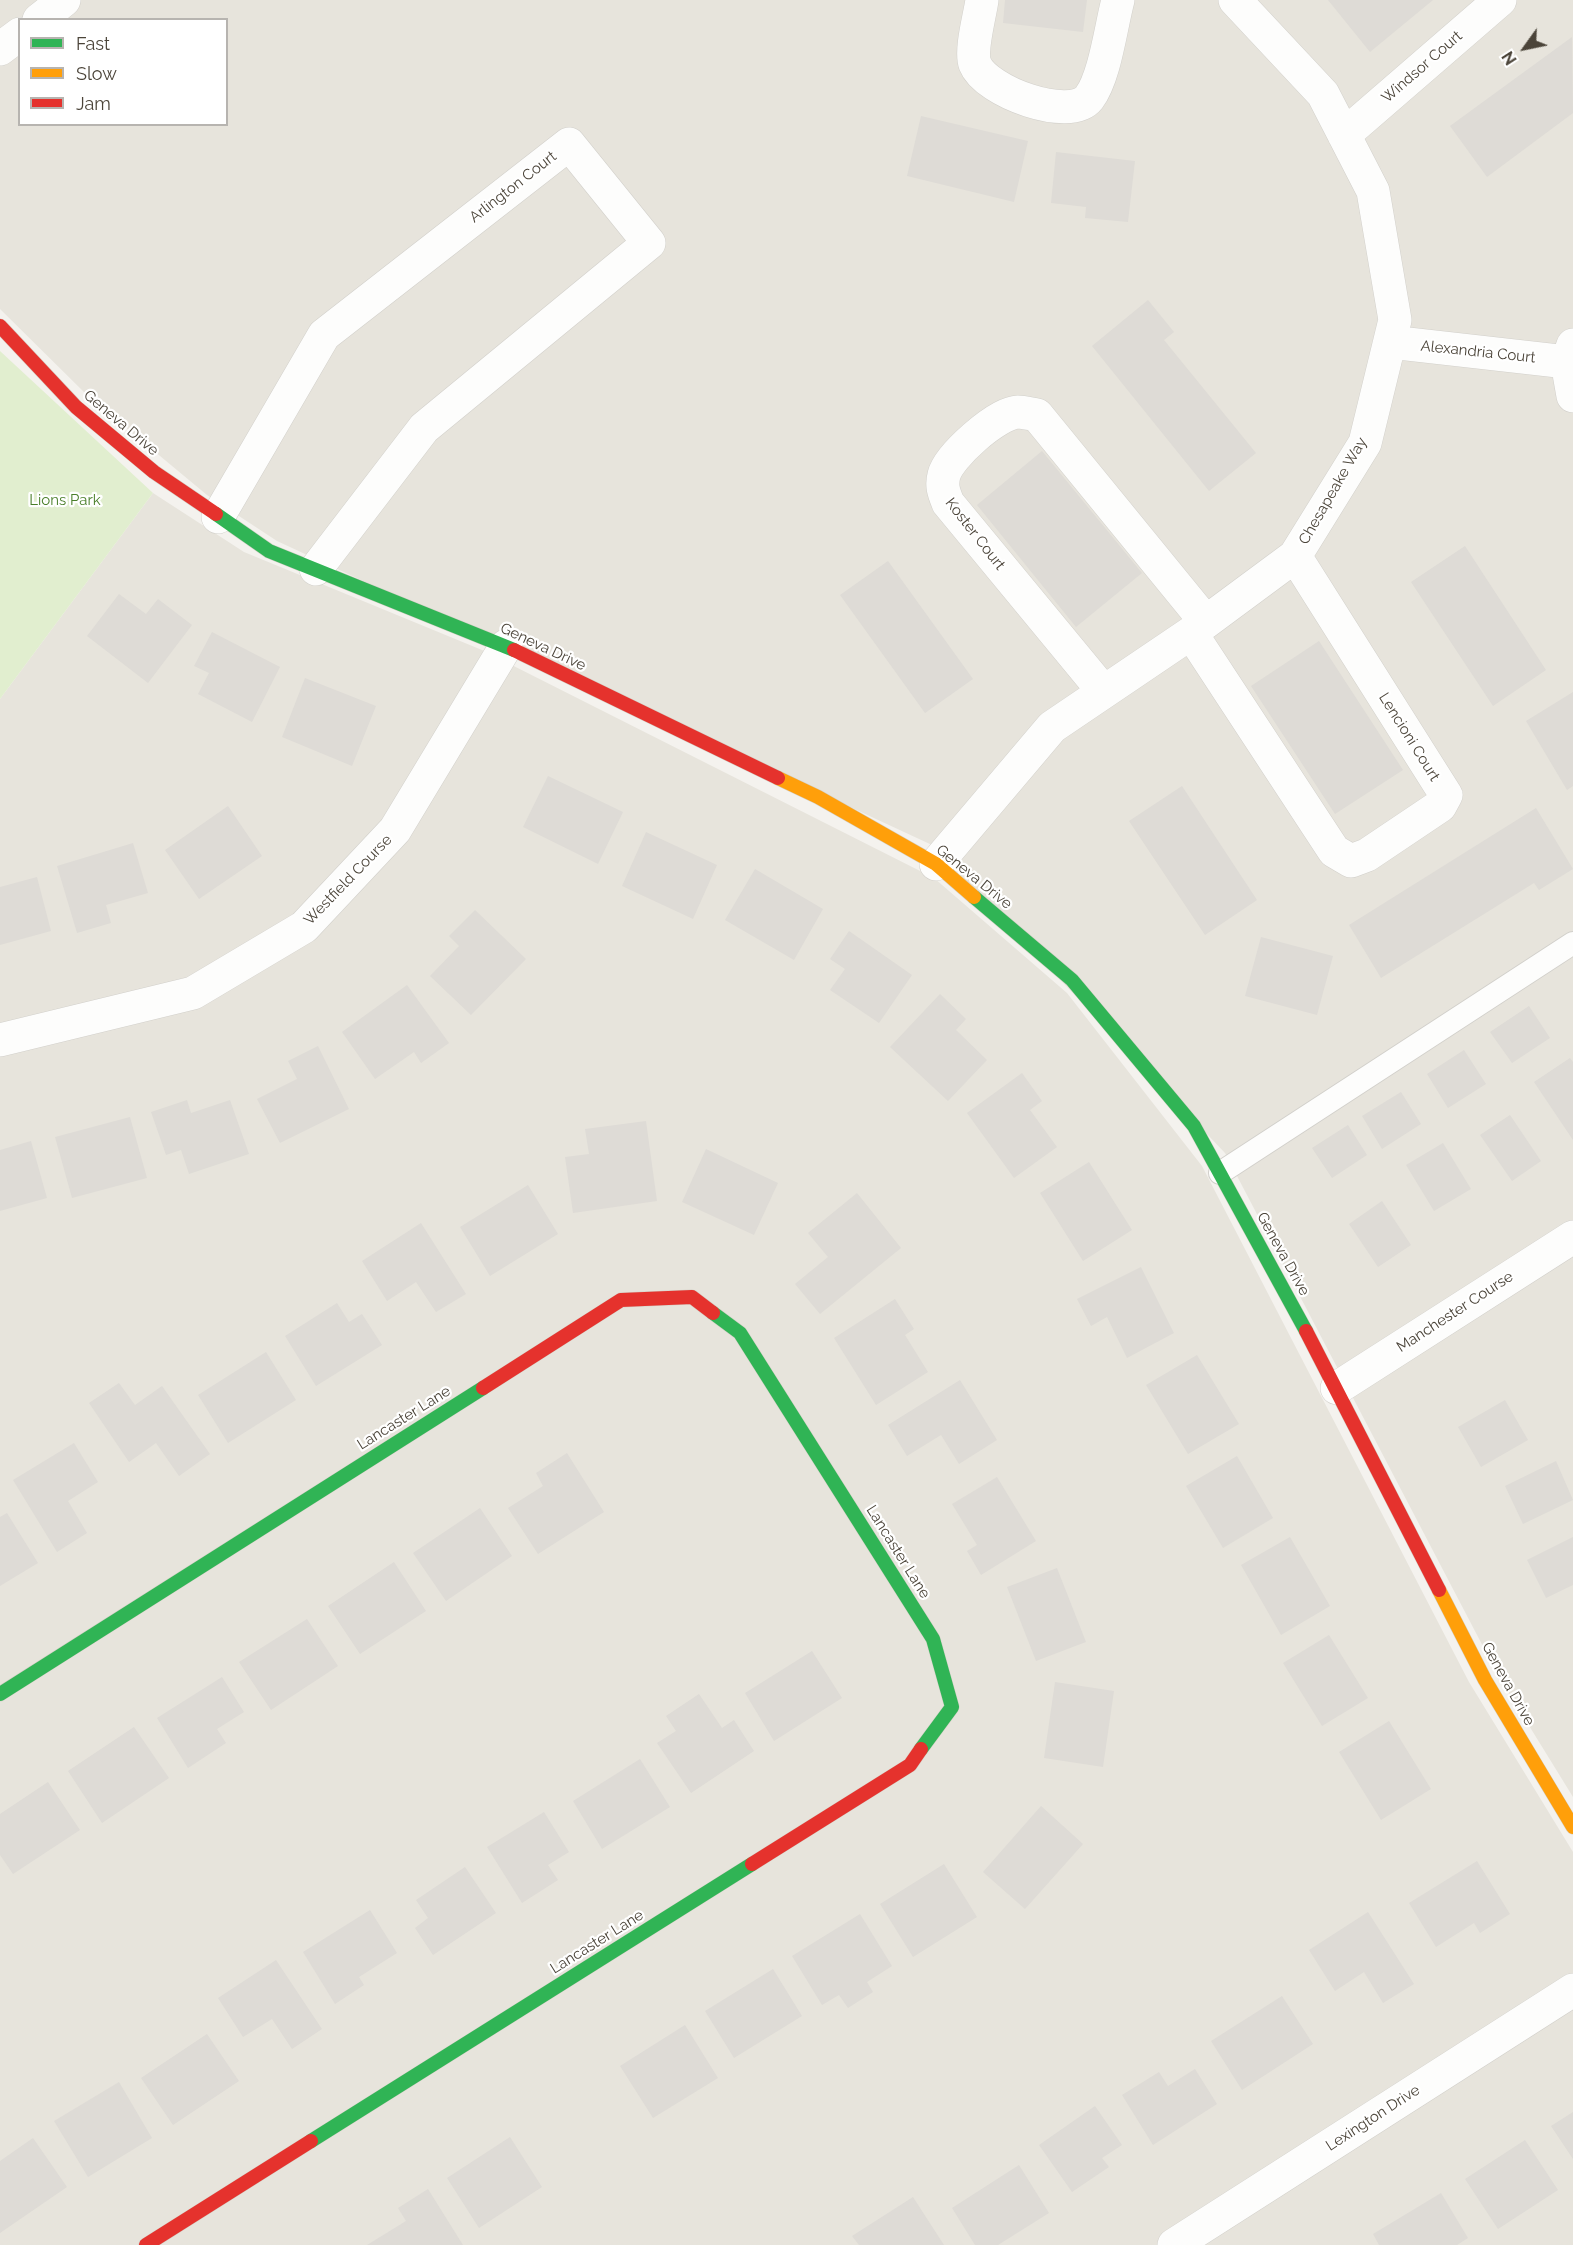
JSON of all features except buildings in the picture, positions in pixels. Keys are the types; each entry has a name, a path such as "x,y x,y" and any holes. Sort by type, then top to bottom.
{"street":[{"path":"42,18 64,0"},
{"path":"982,0 974,52 975,64 982,74 1000,89 1018,98 1045,105 1074,105 1088,100 1097,84 1118,0"},
{"name":"Windsor Court","path":"1344,135 1500,0"},
{"name":"Chesapeake Way","path":"936,864 1052,727 1198,627 1295,556 1365,442 1395,320 1373,192 1323,94 1250,5"},
{"path":"0,49 18,36"},
{"name":"Arlington Court","path":"218,516 324,334 569,144 649,243 424,428 316,569"},
{"name":"Geneva Drive","path":"0,326 76,407 154,472 269,551 506,646 818,797 936,864 1072,980 1194,1126 1337,1388 1485,1680 1573,1827"},
{"name":"Alexandria Court","path":"1390,342 1570,353 1573,396"},
{"name":"Koster Court","path":"1104,692 948,503 942,487 944,473 955,456 996,421 1017,412 1037,415 1198,627"},
{"name":"Lencioni Court","path":"1198,627 1334,851 1351,861 1366,855 1440,806 1446,795 1295,556"},
{"name":"Westfield Course","path":"0,1040 193,993 304,927 395,830 506,646"},
{"name":"Manchester Course","path":"1337,1388 1573,1238"},
{"name":"Lancaster Lane","path":"0,1694 621,1300 692,1297 740,1333 747,1343 933,1639 952,1707 910,1765 146,2245"},
{"name":"Lexington Drive","path":"1174,2245 1573,1990"}],"lane":[{"path":"1220,1173 1573,943"}],"shaded area":[{"path":"0,0 1573,0 1573,1797 1499,1677 1225,1153 932,845 277,541 207,495 89,397 0,309"},
{"path":"153,493 244,552 482,650 934,878 1067,993 1202,1166 1469,1682 1573,1852 1573,2245 0,2245 0,699"}],"green space":[{"name":"Lions Park","path":"0,351 153,493 0,699"}],"traffic: fast":[{"path":"216,514 269,551 514,650"},
{"path":"974,897 1072,980 1194,1126 1306,1331"},
{"path":"713,1313 740,1333 933,1639 952,1707 921,1749"},
{"path":"0,1694 483,1388"},
{"path":"311,2141 752,1864"}],"traffic: slow":[{"path":"778,778 818,797 936,864 974,897"},
{"path":"1439,1590 1485,1680 1573,1827"}],"traffic: jam":[{"path":"0,326 76,407 154,472 216,514"},
{"path":"514,650 778,778"},
{"path":"483,1388 621,1300 692,1297 713,1313"},
{"path":"1306,1331 1439,1590"},
{"path":"752,1864 910,1765 921,1749"},
{"path":"146,2245 311,2141"}]}
